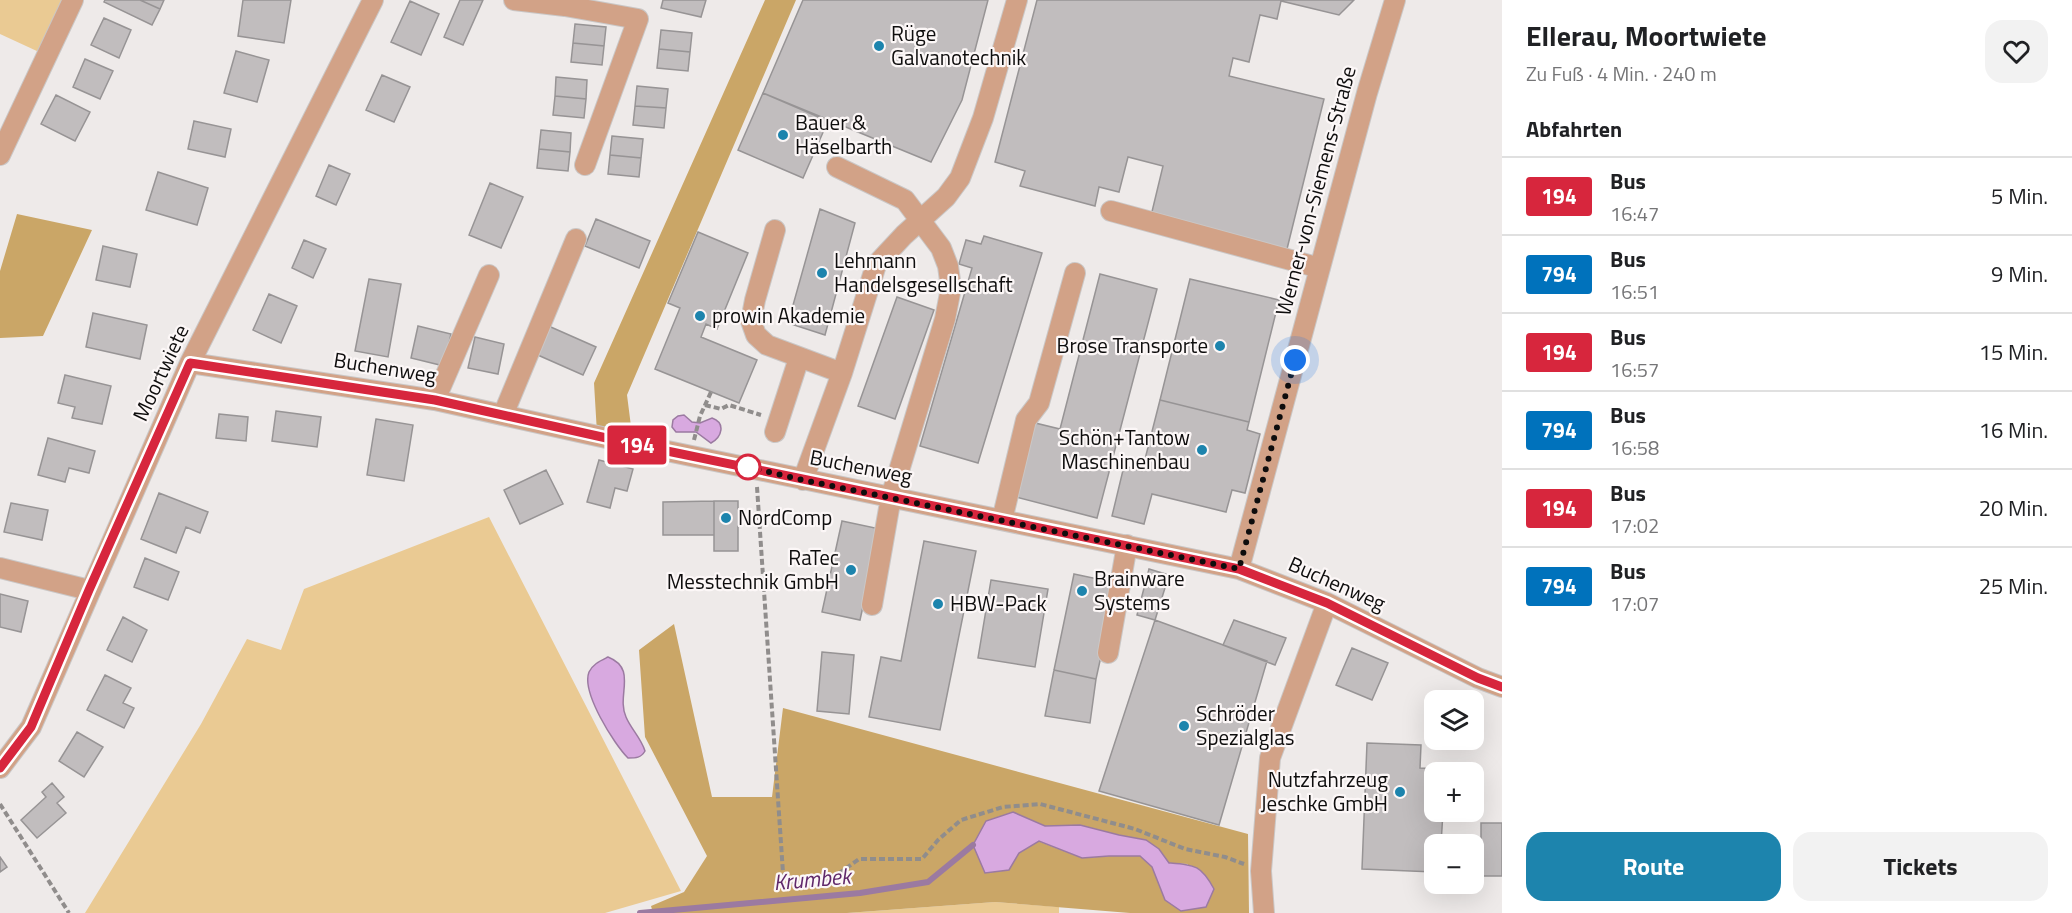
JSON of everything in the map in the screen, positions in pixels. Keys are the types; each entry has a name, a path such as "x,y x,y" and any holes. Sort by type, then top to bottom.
{"street":[{"path":"0,155 73,0"},
{"name":"Moortwiete","path":"0,768 31,727 190,363 372,0"},
{"path":"514,0 566,6 638,19 585,165"},
{"path":"803,480 842,373 876,265 904,235 946,197 960,178 983,118 1017,0"},
{"name":"Werner-von-Siemens-Straße","path":"1239,569 1367,93 1395,0"},
{"path":"837,166 905,200 941,249 948,266 951,288 945,319 891,497 872,604"},
{"path":"1111,211 1320,268"},
{"path":"774,230 751,321 756,335 767,345 842,373"},
{"path":"503,415 576,239"},
{"path":"1002,520 1026,420 1039,403 1075,273"},
{"path":"435,400 489,275"},
{"path":"775,432 799,358"},
{"name":"Buchenweg","path":"190,363 435,400 626,443 1239,569 1327,603 1478,678 1502,687"},
{"path":"1108,653 1127,546"},
{"path":"0,568 89,590"},
{"path":"1264,913 1261,871 1270,758 1327,603"}],"path":[{"path":"690,455 711,392"},
{"path":"705,405 720,409 729,405 763,416"},
{"path":"756,469 783,873 791,882 824,884 859,859 922,859 938,840 961,820 1003,807 1041,804 1135,829 1185,849 1225,857 1261,871"},
{"path":"0,804 69,913"}],"shaded area":[{"path":"0,0 64,0 39,52 0,34"},
{"path":"765,0 796,0 627,395 633,442 597,433 594,383"},
{"path":"17,214 92,230 43,336 0,338 0,271"},
{"path":"684,415 692,422 700,423 712,418 716,420 721,427 720,434 711,443 696,432 676,432 672,427 673,420"},
{"path":"489,517 681,891 605,913 85,913 201,724 247,639 281,650 304,589"},
{"path":"674,624 712,797 772,797 783,708 1248,834 1249,913 1130,913 995,902 847,913 653,913 651,906 684,892 707,856 645,737 639,650","holes":["1012,812 1045,826 1080,825 1146,840 1159,849 1169,863 1188,864 1165,900 1152,867 1140,856 1082,858 1038,841 1019,853 1009,870"]},
{"path":"608,657 622,668 626,717 645,751 638,757 628,758 622,751 607,730 590,692 589,672 600,661"},
{"path":"1013,812 1045,826 1080,825 1146,840 1159,849 1169,863 1191,866 1201,871 1214,889 1206,907 1181,911 1165,900 1152,867 1140,856 1082,858 1039,841 1019,853 1009,870 985,873 973,845 986,821"},
{"path":"995,902 1059,907 1059,913 847,913"}],"building":[{"path":"105,0 140,0 160,9 152,25 104,2"},
{"path":"140,0 164,0 160,9"},
{"path":"243,0 291,0 284,43 238,36"},
{"path":"460,0 483,0 463,45 444,37"},
{"path":"663,0 706,0 701,17 661,8"},
{"name":"Rüge Galvanotechnik","path":"803,0 988,0 962,100 931,162 763,93"},
{"path":"1037,0 1354,0 1339,15 1281,1 1277,19 1260,15 1249,62 1233,58 1229,76 1324,99 1286,253 1150,220 1163,166 1128,157 1119,192 1099,187 1095,206 1020,186 1025,171 995,162"},
{"path":"410,1 439,14 421,55 391,42"},
{"path":"104,18 131,30 119,58 91,45"},
{"path":"575,24 606,27 604,46 573,43"},
{"path":"661,30 692,33 690,52 659,49"},
{"path":"573,43 604,46 602,65 571,62"},
{"path":"659,49 690,52 688,71 657,68"},
{"path":"236,51 269,60 257,102 224,93"},
{"path":"85,59 113,71 100,99 73,87"},
{"path":"382,75 410,87 394,122 366,110"},
{"path":"556,77 587,80 586,99 555,96"},
{"path":"637,86 668,89 666,108 635,106"},
{"name":"Bauer & Häselbarth","path":"763,93 828,121 803,178 738,150"},
{"path":"56,95 90,112 75,141 41,124"},
{"path":"555,96 586,99 584,118 553,115"},
{"path":"635,106 666,108 664,128 633,125"},
{"path":"194,121 231,129 225,157 188,149"},
{"path":"541,130 571,133 570,152 539,149"},
{"path":"612,136 643,139 641,158 610,155"},
{"path":"539,149 570,152 568,171 537,168"},
{"path":"610,155 641,158 639,177 608,174"},
{"path":"329,165 350,174 336,205 316,196"},
{"path":"158,172 208,188 197,225 146,210"},
{"path":"490,183 523,197 501,248 469,235"},
{"name":"Lehmann Handelsgesellschaft","path":"820,209 855,223 825,335 788,323"},
{"path":"596,219 650,241 639,268 585,246"},
{"name":"prowin Akademie","path":"698,232 748,253 717,329 706,324 701,337 757,360 739,403 655,369 680,308 668,303"},
{"path":"984,236 1042,253 978,463 920,446 972,268 959,264 966,240 981,244"},
{"path":"304,240 326,249 313,278 292,268"},
{"path":"103,246 137,254 130,287 96,280"},
{"path":"1100,274 1157,289 1097,518 1012,496 1031,422 1060,429"},
{"path":"369,279 401,284 388,357 355,351"},
{"name":"Brose Transporte","path":"1190,279 1279,300 1249,422 1160,400"},
{"path":"269,294 297,306 281,343 253,330"},
{"path":"897,297 934,310 895,419 858,406"},
{"path":"93,313 147,325 140,359 86,347"},
{"path":"544,324 596,347 583,375 531,352"},
{"path":"418,326 451,334 444,366 411,358"},
{"path":"475,337 504,344 498,374 468,368"},
{"path":"65,375 111,386 102,424 72,418 75,407 58,403"},
{"name":"Schön+Tantow Maschinenbau","path":"1160,400 1249,422 1247,430 1260,434 1245,493 1232,490 1226,512 1152,494 1144,524 1112,516 1124,466 1142,471"},
{"path":"276,411 321,417 317,447 272,441"},
{"path":"219,414 248,417 246,441 216,438"},
{"path":"376,419 413,425 404,481 367,475"},
{"path":"48,438 95,451 89,473 69,468 65,482 38,475"},
{"path":"599,460 633,469 627,491 615,488 610,508 587,502"},
{"path":"546,470 563,504 520,524 504,490"},
{"path":"159,493 208,512 200,533 186,527 176,553 141,539"},
{"name":"NordComp","path":"714,501 738,501 738,551 714,551"},
{"path":"714,501 714,535 663,535 663,502"},
{"path":"11,503 48,510 42,540 4,532"},
{"name":"RaTec Messtechnik GmbH","path":"842,521 880,529 860,620 822,612"},
{"name":"HBW-Pack","path":"924,541 976,551 940,730 869,717 881,657 901,661"},
{"path":"145,558 179,572 168,600 134,587"},
{"path":"1149,569 1169,575 1155,620 1137,615"},
{"path":"1074,574 1117,583 1096,679 1054,670"},
{"path":"991,580 1048,589 1035,667 978,658"},
{"path":"0,594 28,601 21,632 0,627"},
{"path":"123,617 147,630 132,662 107,650"},
{"name":"Schröder Spezialglas","path":"1155,620 1267,661 1219,825 1099,791"},
{"path":"1234,620 1286,638 1275,665 1223,645"},
{"path":"1352,648 1388,663 1372,700 1336,685"},
{"path":"822,652 854,655 849,714 817,711"},
{"path":"1054,670 1096,679 1090,723 1045,716"},
{"path":"105,675 131,688 123,703 134,708 124,728 87,710"},
{"path":"77,732 103,747 84,777 59,761"},
{"name":"Nutzfahrzeug Jeschke GmbH","path":"1367,743 1421,745 1420,768 1424,768 1424,822 1442,822 1442,834 1424,834 1424,872 1362,869"},
{"path":"52,783 64,797 57,803 66,813 37,838 21,820 46,797 42,792"},
{"path":"1481,823 1502,823 1502,876 1484,876 1484,834 1481,834"},
{"path":"0,857 7,867 0,872"}],"waterway":[{"name":"Krumbek","path":"640,913 860,893 928,882 973,845"}],"bus line":[{"name":"194","path":"0,768 31,727 190,363 435,400 803,480 1239,569 1327,603 1478,678 1502,687"}],"place":[{"name":"Rüge Galvanotechnik","path":"879,46"},
{"name":"Bauer & Häselbarth","path":"783,135"},
{"name":"Lehmann Handelsgesellschaft","path":"822,273"},
{"name":"prowin Akademie","path":"700,316"},
{"name":"Brose Transporte","path":"1220,346"},
{"name":"Schön+Tantow Maschinenbau","path":"1202,450"},
{"name":"NordComp","path":"726,518"},
{"name":"RaTec Messtechnik GmbH","path":"851,570"},
{"name":"Brainware Systems","path":"1082,591"},
{"name":"HBW-Pack","path":"938,604"},
{"name":"Schröder Spezialglas","path":"1184,726"},
{"name":"Nutzfahrzeug Jeschke GmbH","path":"1400,792"}],"route":[{"path":"748,467 1239,569 1295,360"}]}
